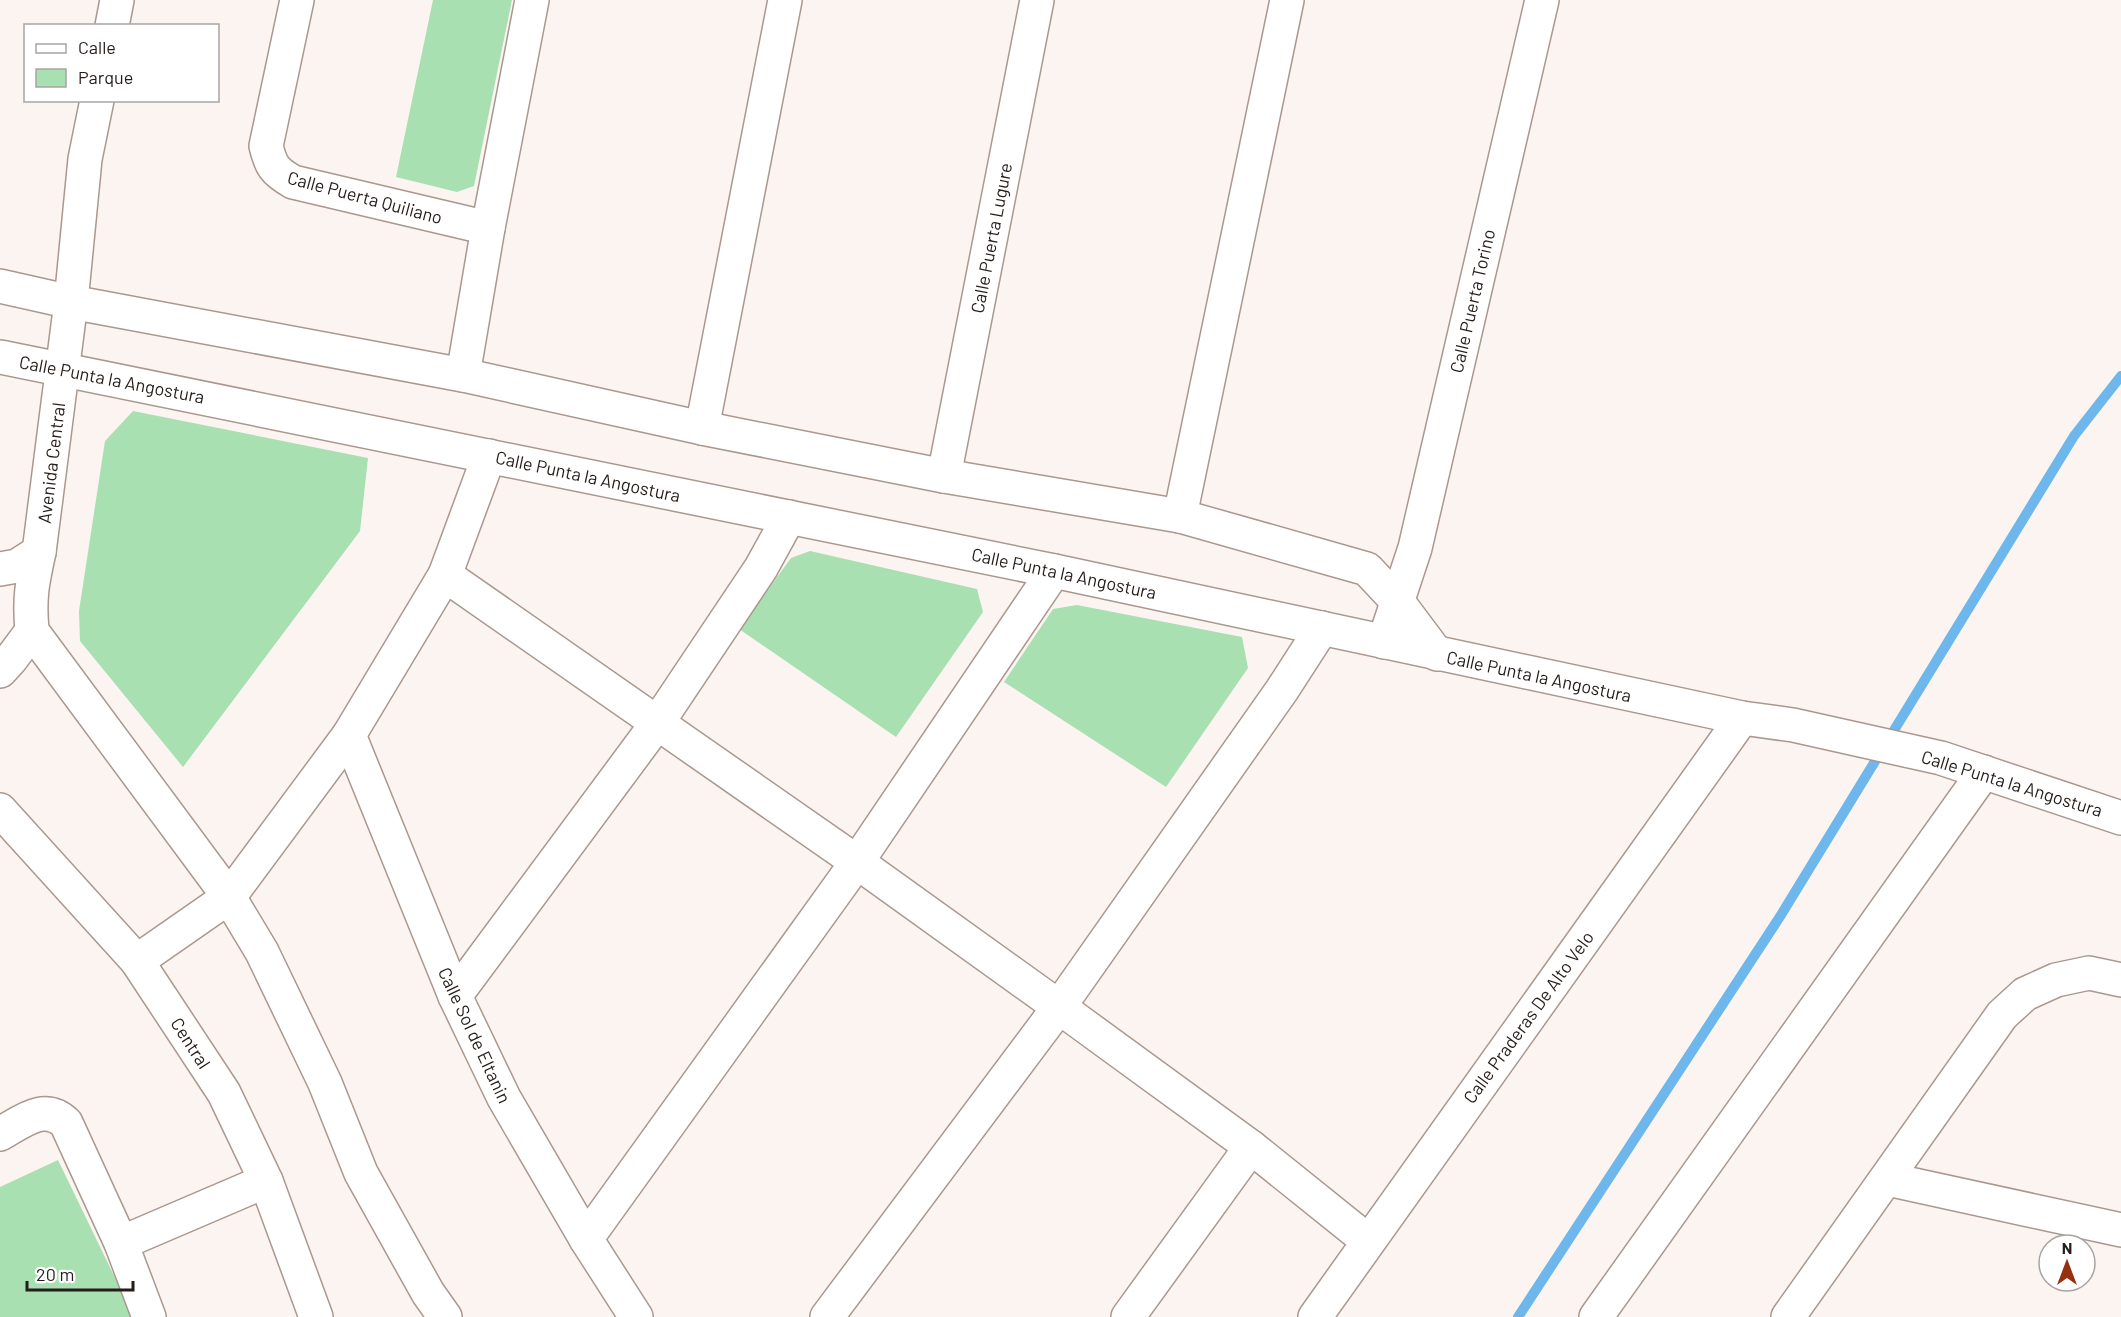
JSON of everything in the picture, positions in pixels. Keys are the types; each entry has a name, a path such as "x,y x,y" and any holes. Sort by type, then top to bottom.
{"street":[{"path":"112,24 117,0"},
{"name":"Calle Puerta Quiliano","path":"297,0 266,146 270,163 279,174 293,182 488,228"},
{"path":"463,375 488,228 532,0"},
{"path":"702,428 784,0"},
{"name":"Calle Puerta Lugure","path":"944,476 1037,0"},
{"path":"1180,516 1287,0"},
{"name":"Calle Puerta Torino","path":"1384,642 1415,548 1542,0"},
{"name":"Avenida Central","path":"32,631 30,591 39,552 85,159 97,102"},
{"path":"0,286 70,302 463,375 702,428 944,476 1180,516 1367,569 1398,602 1437,654"},
{"name":"Calle Punta la Angostura","path":"0,357 1054,571 1742,718 1793,725 1941,758 2121,818"},
{"path":"137,961 229,897 349,735 445,575 489,456"},
{"path":"455,996 658,722 761,568 789,517"},
{"path":"0,569 17,566 39,552"},
{"path":"586,1239 857,862 1054,571"},
{"path":"445,575 857,862 1059,1007 1251,1147 1368,1241"},
{"path":"827,1317 1059,1007 1323,628"},
{"path":"0,671 32,631 229,897 262,952 325,1083 361,1173 428,1293 445,1317"},
{"name":"Calle Praderas De Alto Velo","path":"1315,1317 1742,718"},
{"name":"Calle Sol de Eltanin","path":"349,735 455,996 504,1098 586,1239 636,1317"},
{"path":"1596,1317 1984,772"},
{"name":"Central","path":"0,810 137,961 224,1093 266,1181 316,1317"},
{"path":"1788,1317 2002,1015 2025,994 2056,980 2089,973 2121,980"},
{"path":"0,1134 38,1113 60,1117 70,1129 121,1243 149,1317"},
{"path":"1128,1317 1251,1147"},
{"path":"1887,1179 2121,1230"},
{"path":"121,1243 266,1181"}],"green space":[{"path":"433,0 512,0 474,186 457,192 396,177"},
{"path":"133,411 368,458 360,531 183,767 80,641 79,611 105,441"},
{"path":"810,551 977,589 983,612 896,737 739,629 791,558"},
{"path":"1077,605 1242,637 1248,668 1166,787 1004,682 1053,609"},
{"path":"58,1160 134,1317 0,1317 0,1187"}],"waterway":[{"path":"1518,1317 1781,915 2074,436 2121,376"}]}
